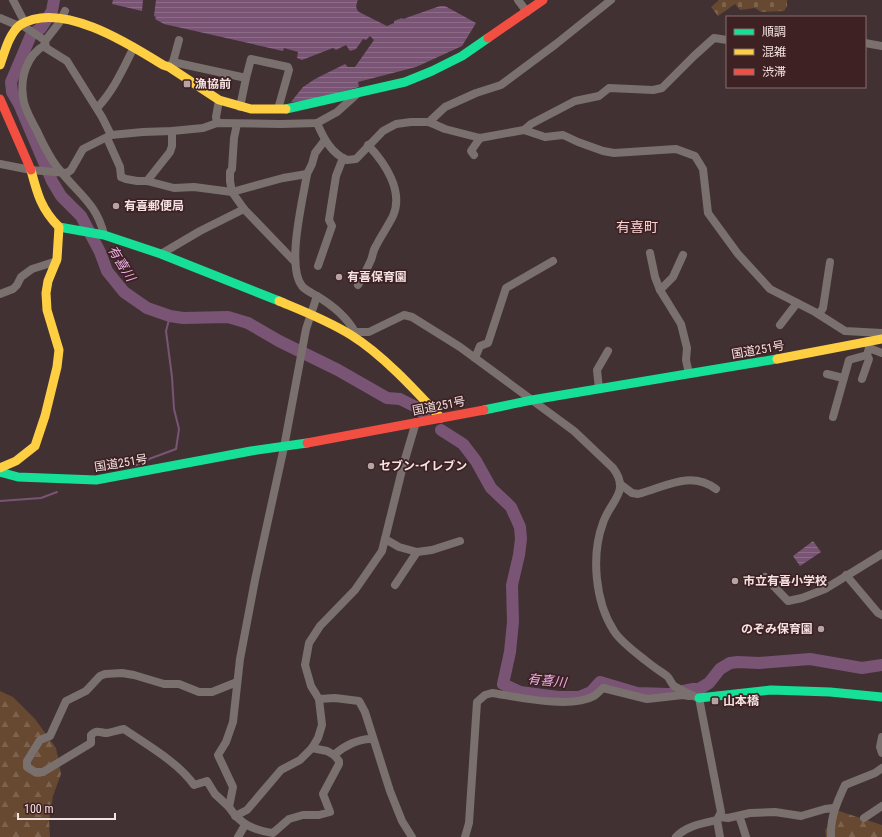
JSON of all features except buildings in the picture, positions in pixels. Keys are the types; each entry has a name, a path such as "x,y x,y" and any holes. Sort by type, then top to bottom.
{"main road":[{"path":"0,62 3,47 23,23 36,12 45,10 63,11 84,18 163,65 171,65 218,100 251,110 281,109 308,105 404,82 432,71 462,56 543,0"},
{"path":"0,99 8,121 31,170 40,202 45,212 59,227 100,234 161,254 257,291 353,334 413,388 441,418"},
{"path":"0,468 16,461 35,446 45,416 57,367 59,350 47,310 46,293 48,281 56,261 59,227"},
{"name":"国道251号","path":"0,472 18,477 96,480 252,451 284,447 532,400 689,374 868,348 882,339"},
{"path":"699,698 771,690 815,691 882,697"}],"street":[{"path":"13,0 23,23 44,41 46,48 67,61 96,108 109,136 120,167 121,177 137,181 147,181 174,188 194,187 232,192 284,178 308,174"},
{"path":"518,0 527,12"},
{"path":"429,122 445,107 476,93 501,85 611,0"},
{"path":"63,11 59,23 28,62 22,85 23,98 44,146 60,173 94,209 102,225 100,234"},
{"path":"0,18 23,23"},
{"path":"524,130 531,124 576,101 600,96 609,88 645,90 662,88 714,38 726,40"},
{"path":"179,40 171,65 246,78"},
{"path":"866,43 882,46"},
{"path":"96,108 110,93 117,82 134,47"},
{"path":"240,107 251,59 288,67 289,70 281,109 281,124"},
{"path":"0,164 31,170 67,173 71,170 83,148 109,136 203,128 217,123 317,123 336,112 359,92"},
{"path":"217,123 216,117 218,100"},
{"path":"317,123 325,140 331,148 347,160 356,159 383,131 396,124 411,122 429,122 445,129 480,138 524,130 545,137 563,135 602,151 614,153 676,150 695,156 703,169 708,213 738,254 765,285 819,314 845,332 882,333"},
{"path":"237,124 234,138 232,169 230,172 232,192 244,209 295,262"},
{"path":"147,181 170,152 172,146 172,131"},
{"path":"474,155 471,151 480,138"},
{"path":"325,140 315,153 308,174 295,247 295,262 302,286 330,304 344,316 353,334 369,332 404,315 412,317 475,358 532,400 580,437 613,468 618,475 620,491 603,521 598,541 596,566 600,599 606,618 614,632 638,654 669,678 673,685 699,698"},
{"path":"358,285 371,260 375,248 393,215 397,201 395,186 388,171 376,153 368,145"},
{"path":"318,266 332,226 329,220 336,176 343,158"},
{"path":"161,254 200,231 244,209"},
{"path":"650,253 655,277 660,290 681,324 687,348 686,360 689,374"},
{"path":"660,290 673,277 683,255"},
{"path":"0,294 12,289 17,285 20,277 32,269 56,261"},
{"path":"475,358 480,346 488,343 506,288 553,261"},
{"path":"819,314 823,308 830,262"},
{"path":"229,807 233,787 218,755 226,742 233,722 240,659 255,580 284,447 306,329 317,296"},
{"path":"780,325 797,303"},
{"path":"868,348 882,353"},
{"path":"833,417 849,360 868,348"},
{"path":"862,379 869,359 868,348"},
{"path":"599,389 597,370 608,351"},
{"path":"827,374 843,378"},
{"path":"235,816 247,810 281,770 300,760 312,748 322,725 319,699 311,686 305,665 309,643 320,626 355,590 382,551 403,466 416,422"},
{"path":"620,484 638,494 677,482 689,480 697,480 711,485 716,489"},
{"path":"385,539 399,547 417,552 432,550 460,541"},
{"path":"395,585 417,552"},
{"path":"765,577 788,601 802,598 824,589 882,554"},
{"path":"846,575 878,613 882,615"},
{"path":"237,682 212,692 199,692 179,684 164,684 122,673 105,674 100,676 86,691 66,701 50,736 40,740 27,761 27,767 35,772 43,772 91,743 91,735 95,731 105,733 124,729 156,750 183,771 194,785 207,781 215,794 245,825 260,832 273,833 289,819 303,815 319,815 330,812 323,794 340,761 327,751 312,748"},
{"path":"465,837 469,823 477,702 485,695 492,693 558,702 573,702 595,696 603,688 647,699 683,695 699,698"},
{"path":"319,699 335,698 359,700 365,712 390,791 402,821 412,837"},
{"path":"699,698 722,812 718,818 720,837"},
{"path":"882,737 880,747 882,753"},
{"path":"334,756 341,748 366,739 373,740"},
{"path":"831,837 830,828 834,808 845,785 875,773 882,768"},
{"path":"864,818 882,806"},
{"path":"676,837 684,829 718,818 728,818 750,813 775,812 801,816 834,808"},
{"path":"739,816 746,837"},
{"path":"238,837 245,825"}],"green space":[{"path":"718,0 787,0 787,6 784,11 761,12 755,8 740,10 735,4 718,16 711,7"},
{"path":"0,691 13,697 35,719 56,748 61,774 53,796 49,820 50,837 0,837"},
{"path":"839,811 882,825 882,837 826,837 825,830"}],"shaded area":[{"path":"113,0 143,0 142,11 112,4"},
{"path":"156,0 358,0 356,6 359,12 387,26 402,18 403,19 440,6 445,6 476,23 462,46 416,67 358,82 359,87 307,101 291,102 303,87 315,79 345,64 348,67 355,67 374,40 370,36 366,40 363,39 356,49 350,51 346,45 336,50 333,48 302,60 297,58 298,52 284,48 283,51 164,24 155,19 156,17 154,16"},
{"path":"813,541 821,552 800,566 793,556"}],"waterway":[{"name":"有喜川","path":"54,0 52,11 41,28 31,35 11,82 12,92 19,104 52,181 61,196 81,216 100,252 107,271 124,292 147,308 170,316 183,318 228,317 248,323 279,341 338,370 387,398 400,399 418,408 424,414"},
{"path":"134,466 176,449 179,429 174,409 172,377 166,331 170,316"},
{"name":"有喜川","path":"441,430 463,444 476,461 491,488 511,507 520,527 521,539 519,555 512,585 513,622 510,652 503,684 520,692 558,697 579,697 591,692 600,682 637,693 668,694 699,689 709,683 720,669 730,663 759,663 810,659 862,668 882,665"},
{"path":"0,501 41,498 57,492"}],"traffic: fast":[{"path":"286,109 405,82 462,56 488,38"},
{"path":"59,227 104,235 161,254 279,301"},
{"path":"484,410 532,400 777,359"},
{"path":"0,472 18,477 96,480 251,451 307,443"},
{"path":"699,698 771,690 830,692 882,697"}],"traffic: slow":[{"path":"0,65 10,38 20,25 36,19 54,18 74,21 93,27 132,46 163,65 169,67 219,100 251,109 286,109"},
{"path":"0,468 16,461 35,446 45,416 57,367 59,350 47,310 46,293 48,281 57,259 59,227 48,214 40,200 31,170"},
{"path":"279,301 316,316 363,343 387,363 441,418"},
{"path":"777,359 882,339"}],"traffic: jam":[{"path":"488,38 543,0"},
{"path":"0,99 31,170"},
{"path":"307,443 484,410"}],"place":[{"name":"漁協前","path":"187,84"},
{"name":"有喜郵便局","path":"116,206"},
{"name":"有喜保育園","path":"339,277"},
{"name":"セブン-イレブン","path":"371,466"},
{"name":"市立有喜小学校","path":"735,581"},
{"name":"のぞみ保育園","path":"821,629"},
{"name":"山本橋","path":"715,701"}],"district":[{"name":"有喜町","path":"637,227"}]}
